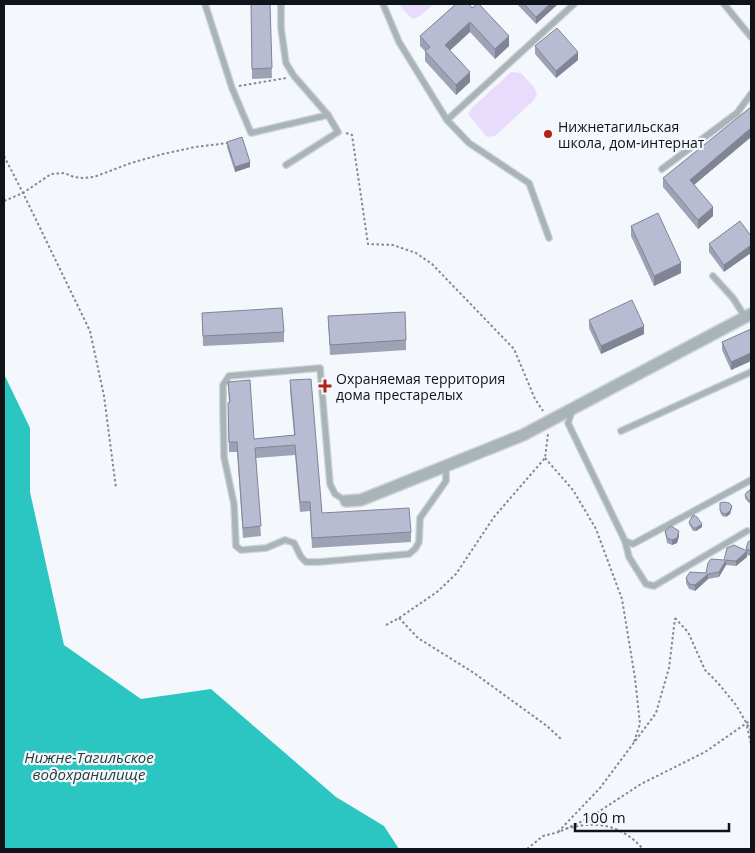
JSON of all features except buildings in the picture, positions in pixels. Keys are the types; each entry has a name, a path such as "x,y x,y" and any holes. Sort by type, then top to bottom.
{"street":[{"path":"346,501 361,500 523,435 748,315"}],"lane":[{"path":"205,4 232,88 251,133 328,115"},
{"path":"281,4 281,28 286,63 294,76 328,115 338,132 286,165"},
{"path":"383,4 399,42 447,120 469,143 529,183 549,238"},
{"path":"447,120 574,4"},
{"path":"724,4 751,37"},
{"path":"662,169 737,113 751,94"},
{"path":"713,276 748,315"},
{"path":"346,501 335,494 330,484 320,368 229,376 224,384 224,457 234,504 236,546 241,550 266,548 285,540 294,544 306,562 409,554 419,542 420,518 446,481 446,466"},
{"path":"621,431 751,372"},
{"path":"572,409 568,423 625,541 629,557 646,584 654,586 747,530"},
{"path":"625,541 633,544 751,480"}],"path":[{"path":"232,88 294,76"},
{"path":"338,132 352,135 368,244 392,245 416,253 432,264 514,349 535,399 550,420 545,458 494,517 456,574 437,592 386,625"},
{"path":"4,201 24,193 50,174 64,173 74,177 94,177 163,154 234,141"},
{"path":"4,156 24,193 90,331 104,396 116,488"},
{"path":"545,458 572,490 596,529 622,599 635,678 640,724 634,742"},
{"path":"399,618 418,638 474,673 562,739"},
{"path":"558,832 600,788 656,713 669,668 675,618 688,632 705,670 736,705 751,731"},
{"path":"558,832 589,818 641,784 705,752 751,720"},
{"path":"747,723 751,744"},
{"path":"527,849 543,836 573,827 596,825 615,828 635,840 643,849"}],"shaded area":[{"path":"399,4 434,4 414,19"},
{"path":"511,72 521,73 534,87 537,94 534,100 495,136 487,137 468,114"}],"water":[{"name":"Нижне-Тагильское водохранилище","path":"4,374 30,428 30,492 64,645 141,699 211,689 336,797 384,826 399,849 4,849"}],"place":[{"name":"Нижнетагильская школа, дом-интернат","path":"548,134"},
{"name":"Охраняемая территория дома престарелых","path":"325,386"}]}
